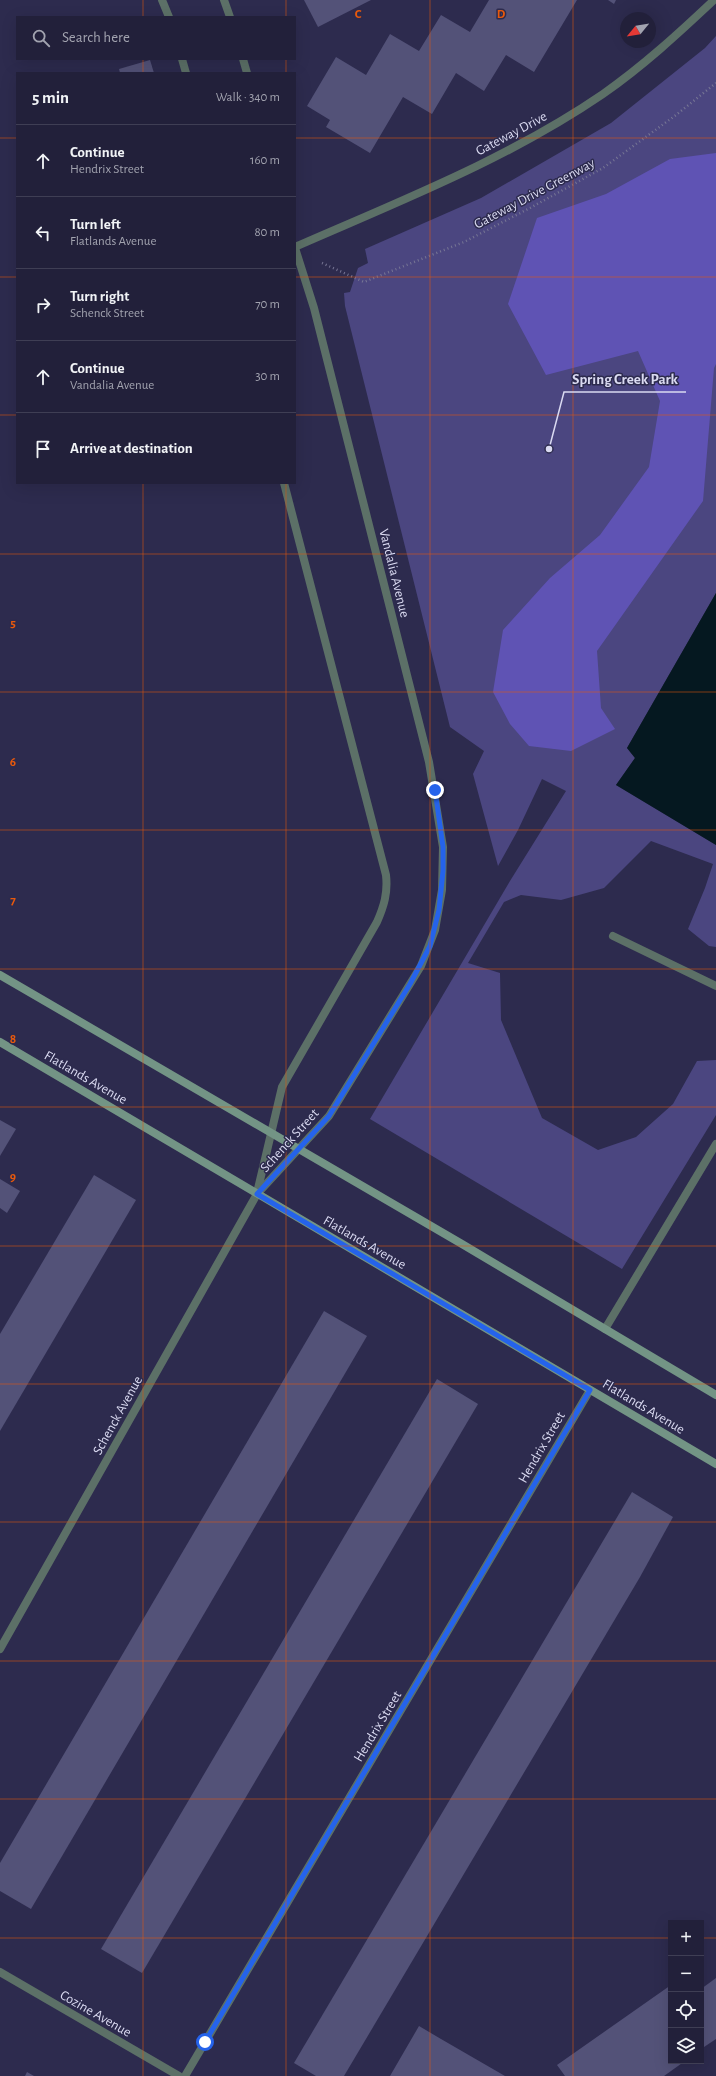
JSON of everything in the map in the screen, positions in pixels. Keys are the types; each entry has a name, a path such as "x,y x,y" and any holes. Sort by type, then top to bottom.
{"main road":[{"path":"0,975 716,1395"},
{"name":"Flatlands Avenue","path":"0,1042 716,1464"}],"street":[{"path":"162,0 169,16"},
{"path":"224,0 230,16"},
{"name":"Gateway Drive","path":"296,248 514,148 557,123 604,93 644,63 714,0"},
{"path":"182,60 186,72"},
{"path":"243,60 247,72"},
{"name":"Vandalia Avenue","path":"296,251 314,308 429,762 443,847 443,871 439,910"},
{"name":"Schenck Street","path":"257,1194 282,1087 370,935 383,909 386,899 386,875 284,484"},
{"name":"Schenck Street","path":"257,1194 329,1116 410,984 430,946 439,910"},
{"path":"613,936 716,986"},
{"path":"605,1329 716,1144"},
{"name":"Schenck Avenue","path":"0,1649 257,1194"},
{"name":"Hendrix Street","path":"185,2076 590,1390"},
{"name":"Cozine Avenue","path":"0,1972 179,2076"}],"path":[{"name":"Gateway Drive Greenway","path":"344,274 364,282 464,242 603,168 676,115 716,83"}],"shaded area":[{"path":"716,36 716,593 627,748 635,758 616,785 716,845 716,947 709,946 688,929 713,864 651,841 604,888 561,900 521,895 504,902 468,963 500,973 501,1020 542,1118 598,1150 636,1137 673,1104 697,1061 716,1060 716,1115 622,1269 370,1119 510,881 566,791 542,779 518,830 498,866 473,774 484,751 450,727 345,306 344,293 350,292 358,268 368,263 365,249 481,198 611,123 705,48"},
{"path":"716,153 716,364 714,368 703,501 597,651 601,708 615,729 571,751 529,746 510,724 493,692 503,630 550,578 600,535 649,467 660,401 638,351 546,375 508,304 537,218 606,194 670,159"}],"water":[{"path":"716,593 716,845 616,785 635,758 627,748"}],"building":[{"path":"304,0 371,0 318,27"},
{"path":"489,0 577,0 534,72 506,55 484,91 456,73 432,114 403,97 370,153 326,127 330,120 307,106 336,57 366,75 390,34 419,51 441,15 470,32"},
{"path":"608,0 616,0 614,4"},
{"path":"150,60 154,72 120,72 119,69"},
{"path":"0,1120 16,1129 0,1156"},
{"path":"94,1175 136,1200 0,1431 0,1334"},
{"path":"0,1179 20,1191 7,1213 0,1208"},
{"path":"324,1311 367,1336 31,1909 0,1891 0,1863"},
{"path":"437,1379 478,1404 142,1973 101,1949"},
{"path":"632,1492 673,1517 640,1577 344,2076 316,2076 294,2063"},
{"path":"716,1978 716,2039 704,2047 704,1992 704,1987"},
{"path":"668,1987 668,2064 681,2064 664,2076 565,2076 557,2065"},
{"path":"419,2026 441,2039 505,2076 390,2076"},
{"path":"27,2072 34,2076 25,2076"}],"place":[{"name":"Spring Creek Park","path":"549,449"}],"route":[{"path":"205,2042 590,1390 257,1194 329,1116 410,984 430,946 439,910 443,871 443,847 435,790"}]}
